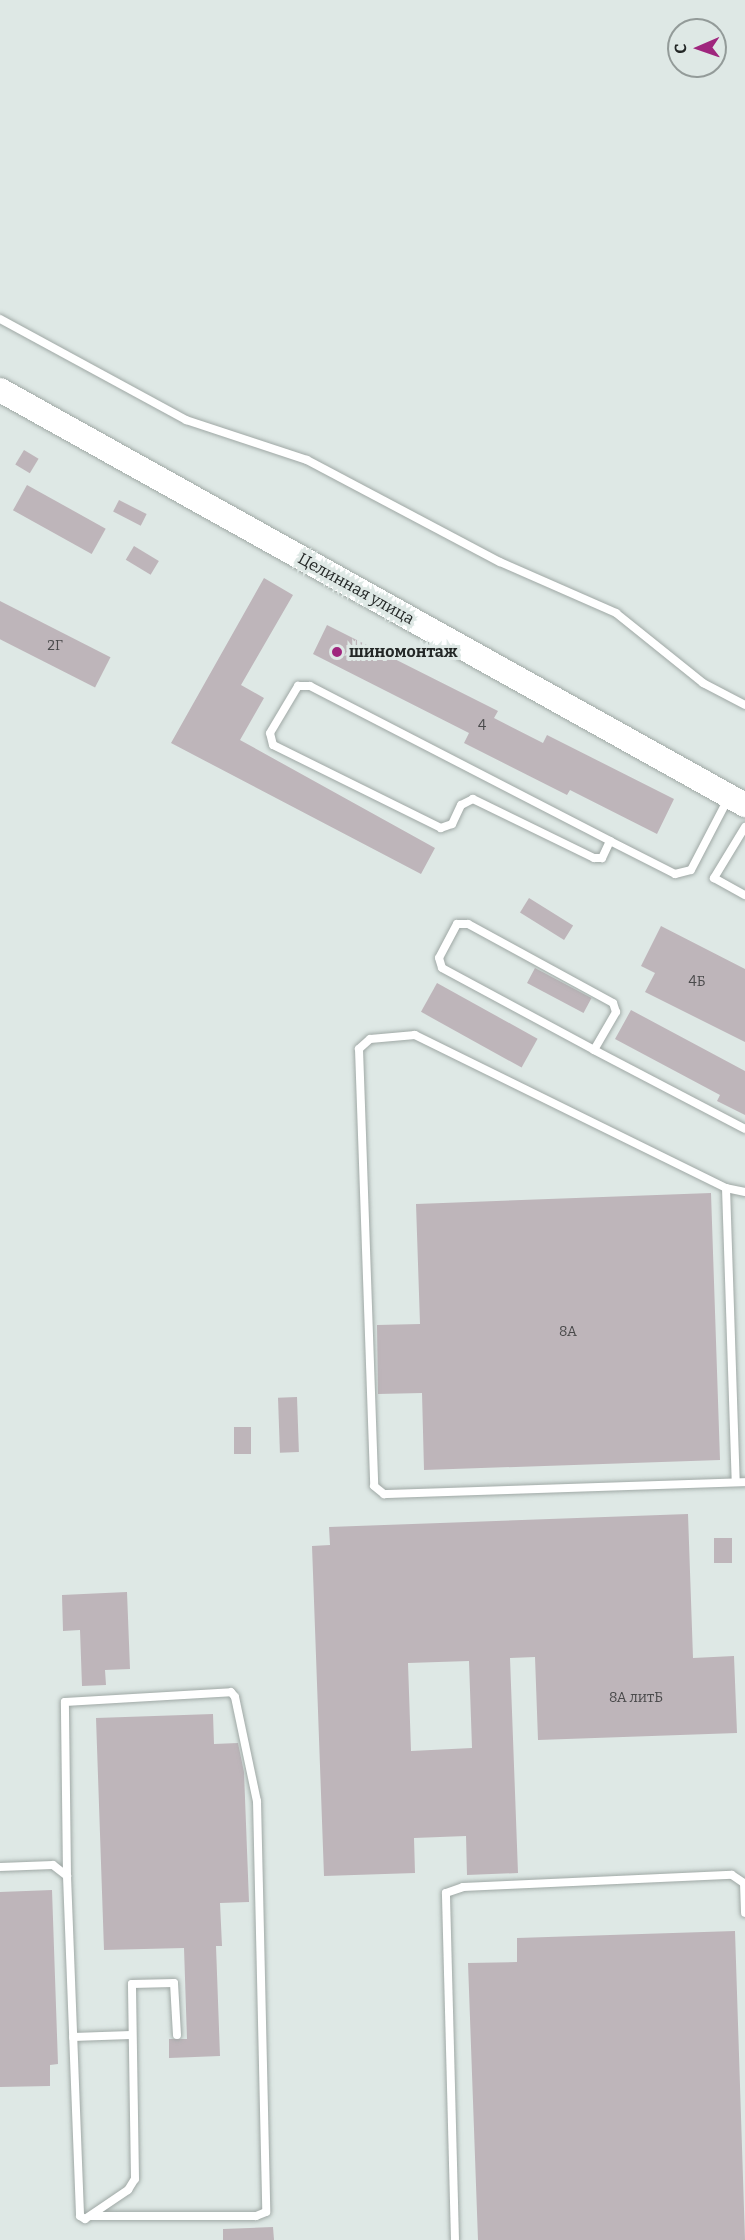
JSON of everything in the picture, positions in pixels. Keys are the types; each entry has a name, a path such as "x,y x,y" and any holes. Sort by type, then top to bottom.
{"main road":[{"name":"Целинная улица","path":"0,390 737,801"}],"lane":[{"path":"0,319 186,420 307,460 500,562 616,613 703,683 745,705"},
{"path":"610,841 602,858 594,858 473,799 461,806 452,824 441,828 273,745 270,733 298,686 310,686 675,874 683,875 691,870 737,801"},
{"path":"745,827 714,878 745,895"},
{"path":"594,1050 616,1012 613,1003 468,924 457,924 439,958 441,968 594,1050 745,1129"},
{"path":"726,1188 740,1482 384,1494 374,1486 359,1048 370,1039 415,1035 726,1188 745,1192"},
{"path":"91,2216 256,2216 266,2212 257,1801 235,1697 231,1692 65,1702 67,1876 73,2037 80,2216 85,2219 128,2190 135,2179 132,1984 169,1981 175,1988 177,2035"},
{"path":"0,1867 53,1865 67,1876"},
{"path":"455,2240 446,1893 463,1887 732,1875 744,1883 745,1913"},
{"path":"73,2037 131,2035"}],"building":[{"path":"24,450 39,459 30,473 15,465"},
{"path":"27,485 106,529 92,554 13,510"},
{"path":"119,500 147,514 141,526 113,512"},
{"path":"134,546 159,561 151,575 126,560"},
{"path":"264,578 293,595 241,685 264,698 240,740 435,848 421,874 171,743"},
{"path":"0,601 110,657 95,688 0,639"},
{"path":"327,625 498,711 494,718 543,743 547,735 674,799 657,834 570,790 567,795 464,743 469,733 313,654"},
{"path":"529,898 573,926 564,940 520,912"},
{"path":"661,926 745,969 745,1042 645,992 655,973 641,966"},
{"path":"535,968 592,998 584,1013 527,983"},
{"path":"437,983 538,1039 522,1068 421,1012"},
{"path":"631,1010 745,1071 745,1115 717,1101 720,1095 615,1039"},
{"path":"711,1193 720,1460 424,1470 422,1393 378,1394 377,1325 420,1324 416,1204"},
{"path":"297,1397 299,1452 280,1453 278,1398"},
{"path":"234,1427 251,1427 251,1454 234,1454"},
{"path":"688,1514 693,1658 734,1656 737,1733 538,1740 535,1657 510,1658 518,1873 467,1875 466,1836 414,1838 415,1873 324,1876 312,1546 330,1545 329,1527","holes":["469,1661 472,1748 411,1751 408,1663"]},
{"path":"714,1538 732,1538 732,1563 714,1563"},
{"path":"127,1592 130,1669 105,1670 106,1685 82,1686 80,1630 63,1631 62,1595"},
{"path":"213,1714 214,1744 238,1743 244,1772 249,1902 220,1903 222,1946 216,1946 220,2056 169,2058 169,2039 187,2039 184,1948 104,1950 96,1718"},
{"path":"52,1890 58,2064 50,2065 50,2086 0,2087 0,1892"},
{"path":"735,1931 745,2240 478,2240 468,1963 517,1962 517,1938"},
{"path":"273,2227 274,2240 223,2240 223,2229"}],"place":[{"name":"шиномонтаж","path":"337,652"}]}
